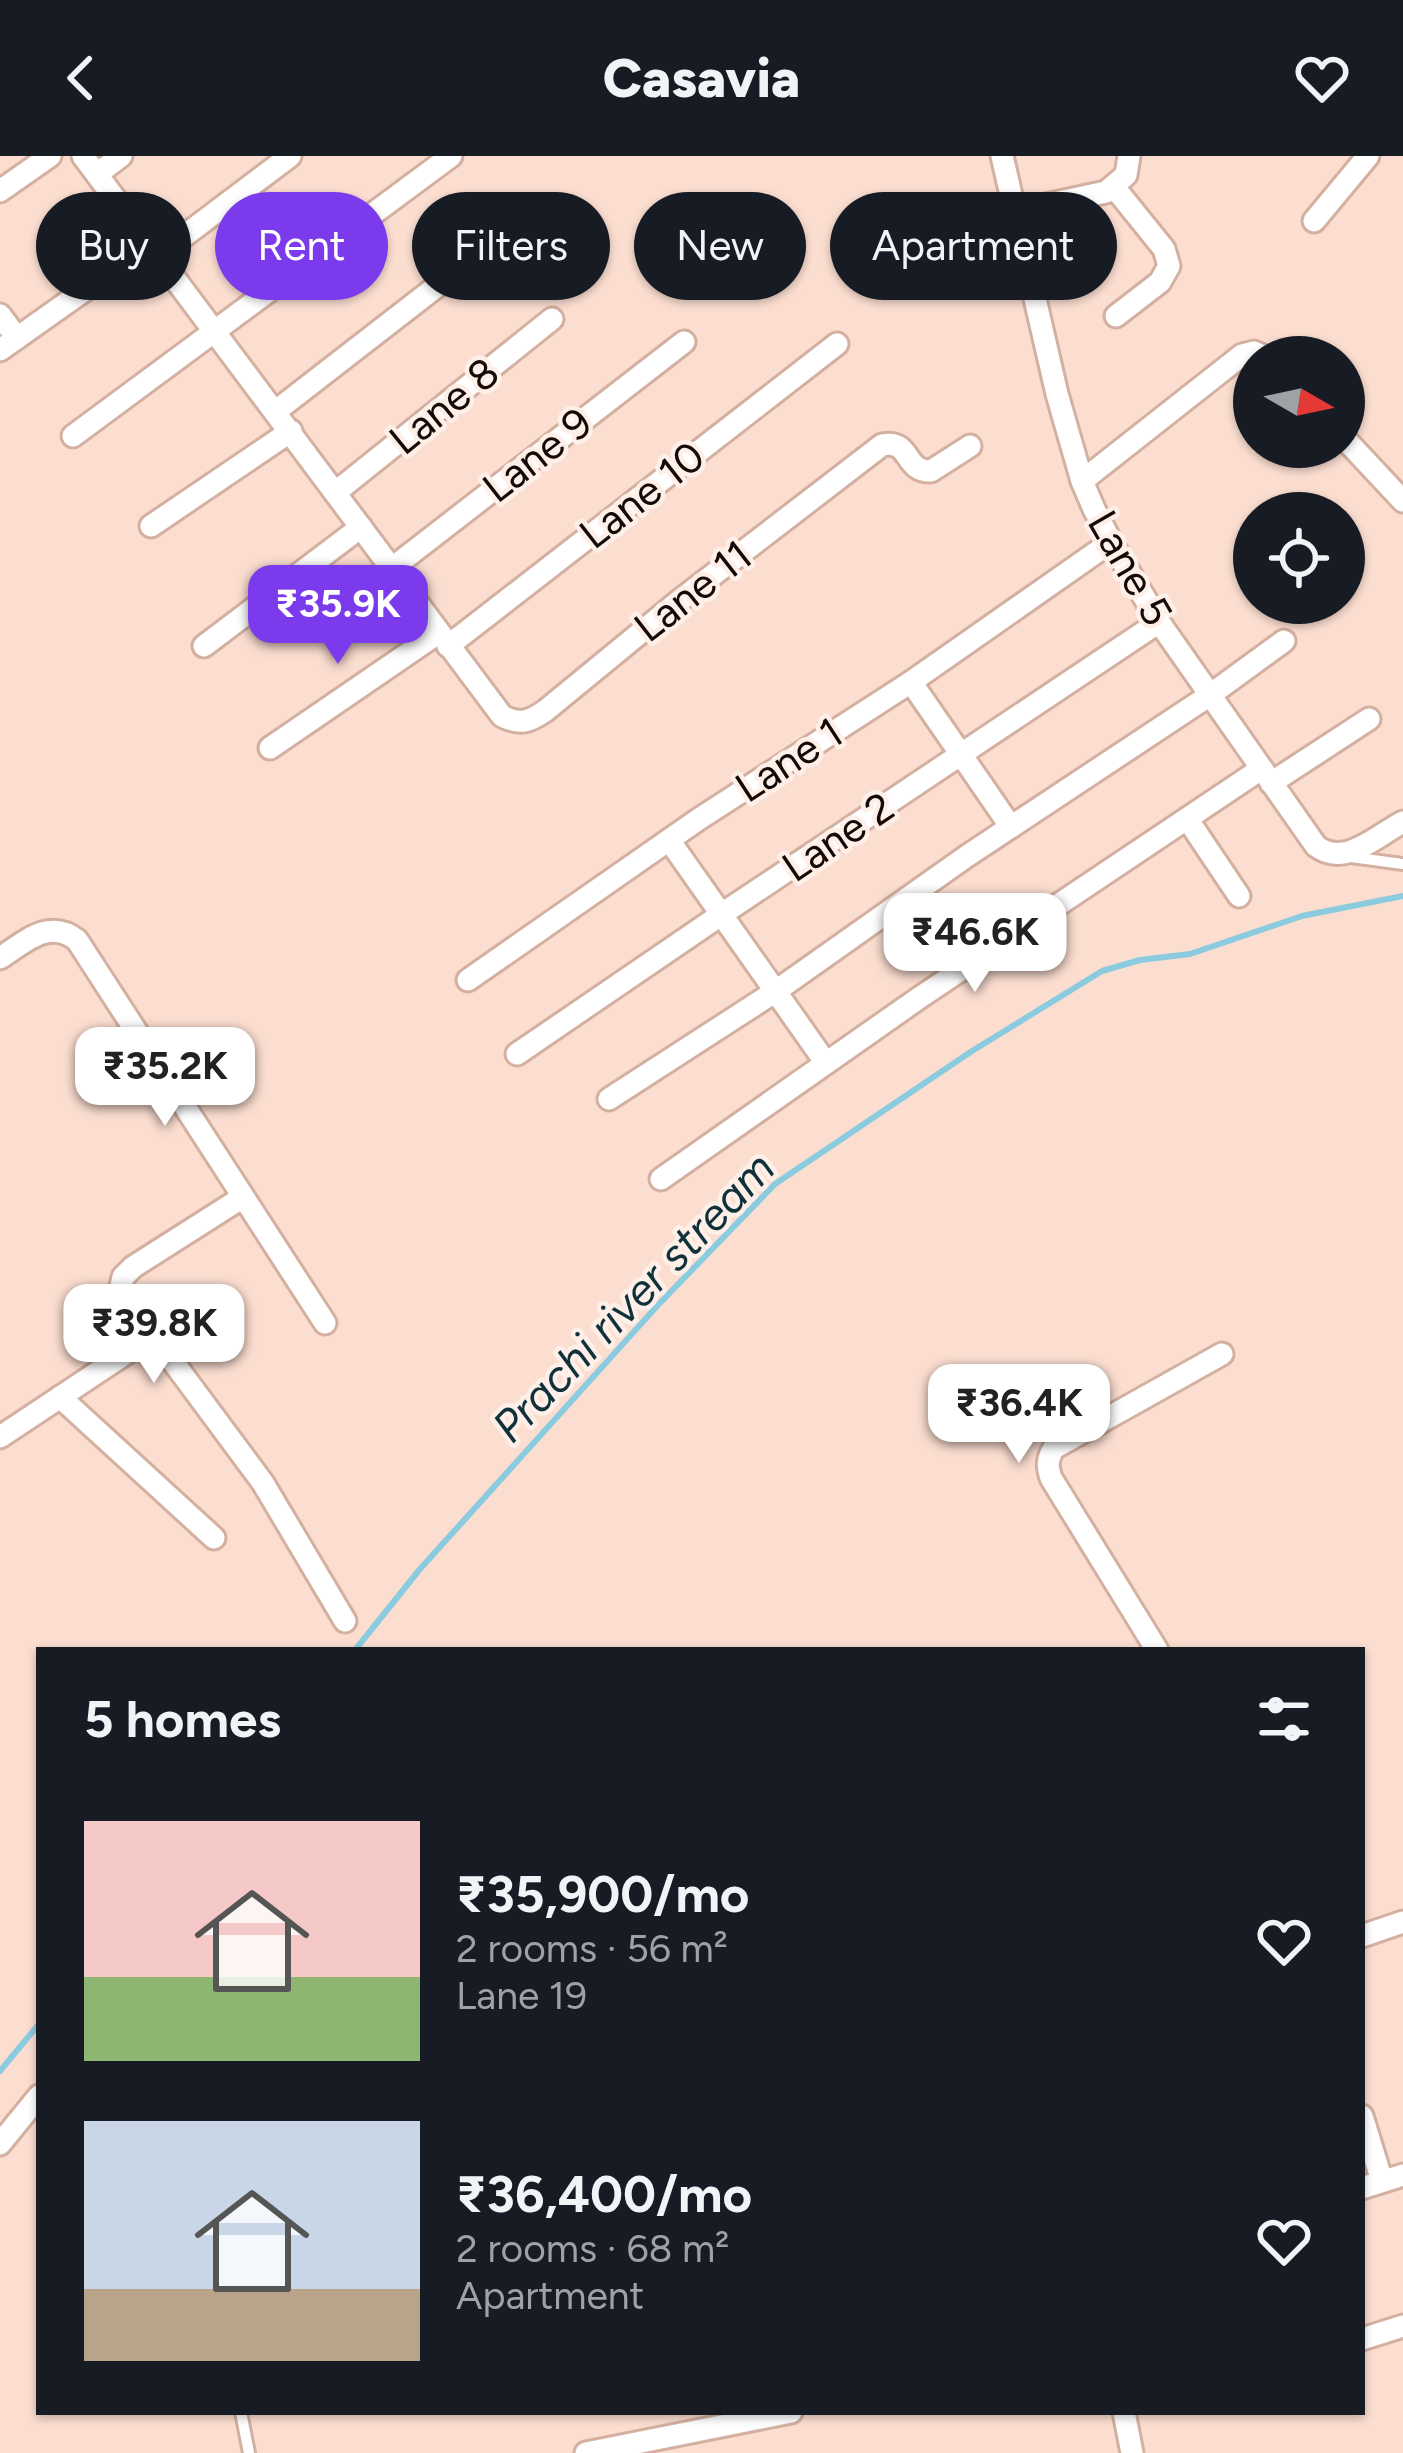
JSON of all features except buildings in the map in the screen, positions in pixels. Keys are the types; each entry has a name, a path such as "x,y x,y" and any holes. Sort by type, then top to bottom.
{"street":[{"path":"0,190 50,156"},
{"path":"110,192 90,165 121,156"},
{"path":"191,224 290,156"},
{"path":"73,436 451,156"},
{"name":"Lane 5","path":"1002,156 1009,192"},
{"path":"1106,192 1126,175 1129,156"},
{"path":"1314,220 1368,156"},
{"path":"1114,188 1164,249 1168,266 1160,282 1116,316"},
{"path":"191,299 443,640"},
{"path":"0,315 9,344 77,300"},
{"path":"276,411 419,300"},
{"name":"Lane 5","path":"1034,300 1082,481 1111,542 1160,622 1316,846 1341,856"},
{"name":"Lane 8","path":"336,492 552,319"},
{"name":"Lane 9","path":"391,568 684,342"},
{"name":"Lane 10","path":"270,748 443,640 837,344"},
{"path":"1082,481 1233,362"},
{"path":"151,526 291,431"},
{"name":"Lane 11","path":"443,640 502,716 515,723 530,721 882,445 901,447 916,469 923,471 931,471 970,446"},
{"path":"1365,460 1403,500"},
{"path":"204,646 361,526"},
{"name":"Lane 1","path":"468,980 1111,542"},
{"name":"Lane 2","path":"517,1054 1160,622"},
{"path":"609,1099 776,991 1284,641"},
{"path":"911,682 1011,827"},
{"path":"661,1179 1063,900 1188,820 1369,719"},
{"path":"1188,820 1239,896"},
{"path":"1341,856 1403,822"},
{"path":"669,840 826,1063"},
{"path":"0,958 53,928 77,940 325,1323"},
{"path":"243,1197 133,1267 123,1277 122,1286 152,1336 263,1483 344,1621"},
{"path":"0,1437 152,1336"},
{"path":"1155,1647 1051,1478 1049,1457 1054,1448 1222,1354"},
{"path":"60,1397 214,1538"},
{"path":"1365,1935 1403,1922"},
{"path":"0,2144 36,2100"},
{"path":"1365,2126 1382,2181"},
{"path":"1365,2337 1403,2326"},
{"path":"586,2453 776,2415"},
{"path":"1125,2415 1132,2453"}],"lane":[{"path":"1341,856 1403,865"},
{"path":"242,2415 249,2453"}],"waterway":[{"name":"Prachi river stream","path":"357,1647 420,1569 658,1305 775,1184 972,1051 1102,971 1190,954 1302,916 1403,896"},
{"name":"Prachi river stream","path":"0,2071 36,2028"}]}
